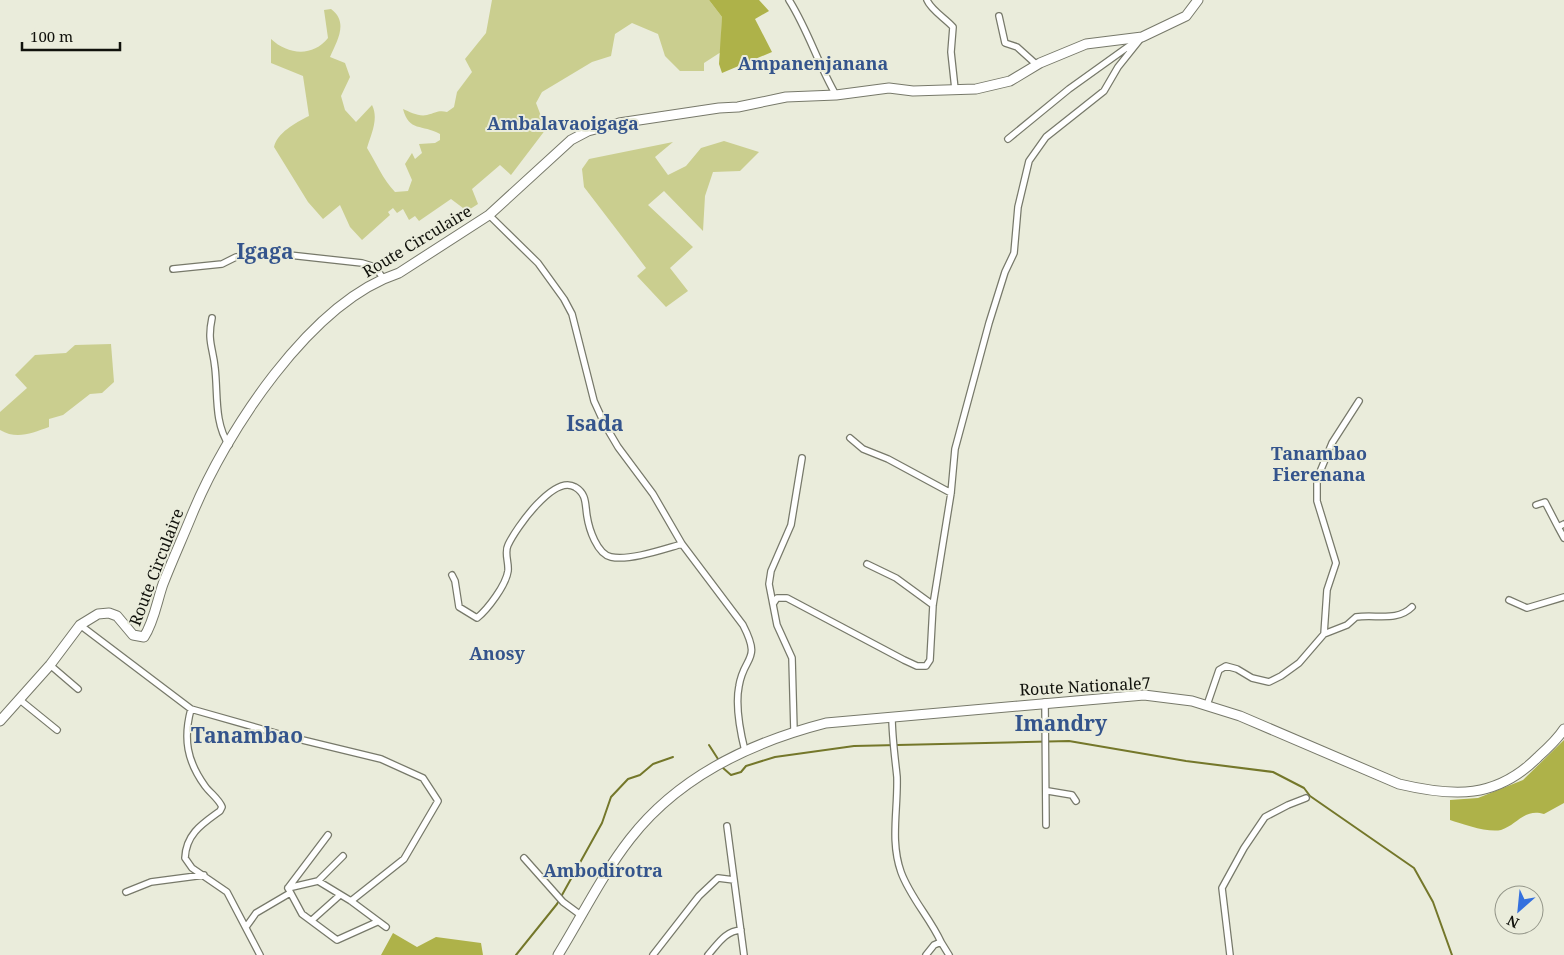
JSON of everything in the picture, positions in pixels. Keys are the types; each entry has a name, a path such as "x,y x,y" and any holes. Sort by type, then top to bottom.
{"street":[{"path":"789,0 799,16 822,71 836,95"},
{"path":"927,0 929,6 943,16 953,27 951,52 955,90"},
{"name":"Route Circulaire","path":"0,721 50,665 80,625 98,614 109,613 117,616 133,635 144,637 191,516 229,444 264,390 294,351 333,310 383,278 400,273 489,215 571,140 588,131 618,123 719,108 738,107 786,97 836,95 889,88 913,91 976,89 1010,81 1037,65 1086,44 1142,37 1186,16 1198,0"},
{"path":"999,16 1005,43 1017,47 1037,65"},
{"path":"1008,139 1069,89 1142,37"},
{"path":"773,604 777,598 787,598 916,666 926,666 930,660 933,604 951,493 955,449 1005,272 1014,253 1018,207 1029,161 1046,137 1104,91 1118,67 1142,37"},
{"path":"489,215 538,263 564,299 572,314 594,402 605,426 653,494 682,544 743,625 750,639 752,651 738,691 740,731 745,751"},
{"path":"173,269 222,264 236,257 280,254 362,263 375,267 383,278"},
{"path":"212,318 208,336 216,369 218,416 222,435 229,444"},
{"path":"1324,634 1327,590 1336,563 1317,501 1317,478 1332,443 1359,401"},
{"path":"850,438 863,449 888,459 951,493"},
{"path":"794,731 792,658 777,625 769,584 770,571 791,525 802,458"},
{"path":"452,575 460,607 477,618 490,607 508,572 508,545 532,510 558,486 571,484 579,489 585,498 587,518 596,542 602,552 611,557 653,552 682,544"},
{"path":"1536,505 1545,502 1564,538"},
{"path":"1558,527 1564,524"},
{"path":"866,564 896,578 933,604"},
{"path":"1509,600 1527,608 1564,597"},
{"path":"1206,705 1218,670 1226,666 1232,667 1252,678 1269,682 1299,663 1324,634 1347,625 1356,617 1398,616 1405,614 1412,607"},
{"path":"80,625 190,709 286,736 381,759 423,778 438,801 409,852 404,859 351,901"},
{"path":"50,665 78,689"},
{"name":"Route Nationale7","path":"558,955 614,861 652,814 691,782 734,755 794,731 826,723 1144,694 1206,705 1240,716 1399,784 1427,790 1480,792 1504,784 1525,770 1559,737 1564,729"},
{"path":"20,700 57,730"},
{"path":"1045,702 1048,791 1046,825"},
{"path":"190,709 186,737 188,753 206,787 222,807 220,811 199,826 186,846 187,862 227,892 260,955"},
{"path":"892,716 897,778 894,831 901,872 950,955"},
{"path":"1048,791 1072,795 1076,801"},
{"path":"1230,955 1222,888 1244,848 1265,817 1288,804 1306,798"},
{"path":"727,826 744,955"},
{"path":"289,890 328,835"},
{"path":"246,927 256,913 289,890 318,881 343,856"},
{"path":"524,858 561,900 582,916"},
{"path":"126,892 151,882 204,875"},
{"path":"653,955 699,896 718,878 734,880"},
{"path":"318,881 351,901 386,927"},
{"path":"289,890 302,914 337,940 377,922"},
{"path":"312,920 340,895"},
{"path":"708,955 726,935 732,931 741,930"},
{"path":"926,955 934,945 941,942"}],"green space":[{"path":"492,0 709,0 722,17 721,52 704,63 704,71 680,71 665,56 658,34 632,23 615,34 611,56 592,62 542,92 536,103 546,129 511,175 500,165 472,189 478,204 467,211 451,199 419,221 415,216 409,220 403,209 397,213 393,208 388,212 390,215 362,240 350,227 340,205 323,219 308,202 274,147 283,133 309,116 303,76 271,63 271,39 293,51 308,51 322,44 328,38 324,10 331,9 336,14 339,20 340,32 330,57 345,63 350,77 341,96 345,110 356,122 372,105 375,121 367,148 390,187 395,192 408,191 412,180 405,164 412,153 415,159 422,153 419,144 435,143 440,140 440,134 413,124 409,121 403,109 415,114 424,115 447,112 454,107 457,92 472,72 465,59 486,33"},
{"path":"724,141 759,152 740,171 713,172 705,196 703,231 664,191 648,205 693,247 670,268 688,291 666,307 637,276 646,268 584,187 582,169 589,159 673,142 655,157 668,175 686,166 701,148"},
{"path":"111,344 114,382 102,393 90,394 63,415 49,419 49,427 18,435 12,435 0,430 0,412 27,388 15,375 35,355 66,353 75,345"}],"shaded area":[{"path":"709,0 759,0 769,11 755,19 772,52 722,73 719,64 722,17"},
{"path":"1564,740 1564,803 1544,814 1531,813 1526,815 1507,828 1496,831 1468,826 1450,820 1450,800 1478,798 1523,780"},
{"path":"393,933 417,947 436,937 481,943 483,955 381,955"}],"waterway":[{"path":"723,768 731,775 741,772 746,766 775,757 854,746 1069,741 1186,761 1273,772 1304,788 1310,796 1414,868 1433,902 1452,955"},
{"path":"709,745 718,759"},
{"path":"516,955 557,904 602,823 611,797 628,779 640,775 653,764 673,757"}],"district":[{"name":"Ampanenjanana","path":"813,63"},
{"name":"Ambalavaoigaga","path":"563,123"},
{"name":"Igaga","path":"265,251"},
{"name":"Isada","path":"595,423"},
{"name":"Tanambao Fierenana","path":"1319,463"},
{"name":"Anosy","path":"497,653"},
{"name":"Imandry","path":"1061,723"},
{"name":"Tanambao","path":"247,735"},
{"name":"Ambodirotra","path":"603,870"}]}
